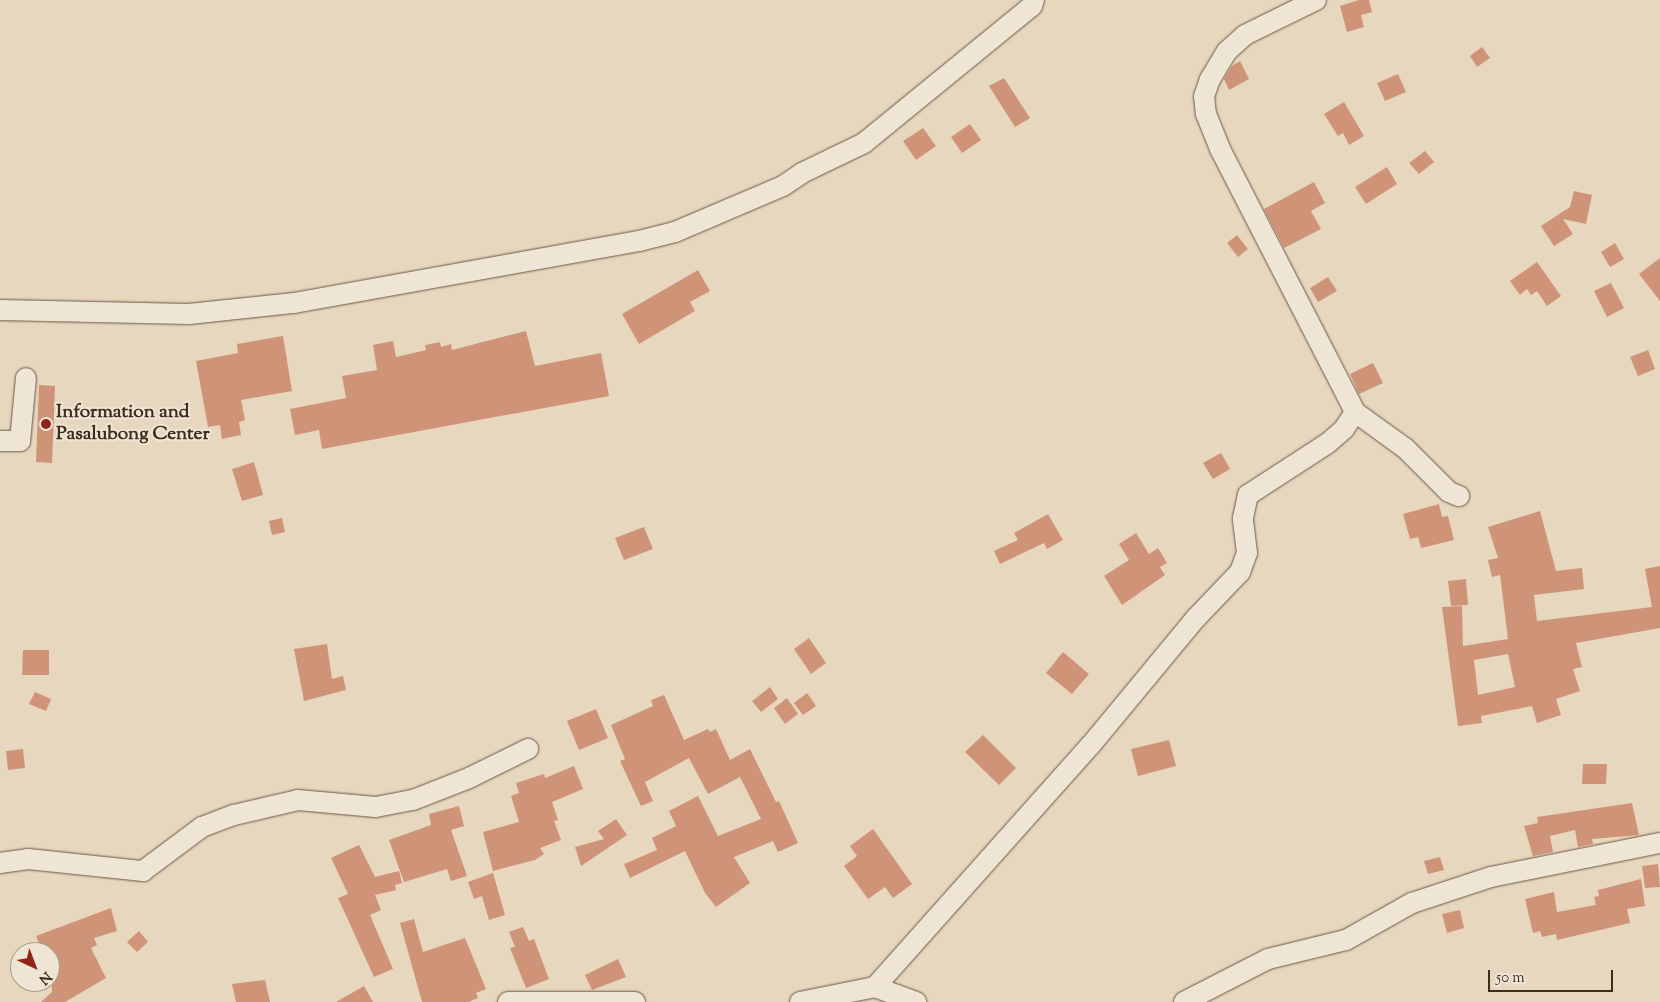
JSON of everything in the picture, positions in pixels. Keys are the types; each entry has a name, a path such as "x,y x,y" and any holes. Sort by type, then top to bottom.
{"street":[{"path":"0,310 189,314 294,304 596,250 675,232 783,186 802,172 864,144 1032,6 1034,0"},
{"path":"1002,31 1028,20 1049,0"},
{"path":"1316,0 1245,35 1228,51 1210,78 1204,96 1206,114 1220,149 1355,412 1405,448 1444,489 1459,496"},
{"path":"0,441 20,441 26,378"},
{"path":"875,987 1090,746 1196,618 1240,572 1247,553 1243,518 1248,495 1328,443 1344,429 1355,412"},
{"path":"0,863 28,859 143,871 194,832 234,815 298,800 376,807 413,800 469,778 528,748"},
{"path":"1184,1002 1268,960 1346,940 1412,903 1491,877 1660,842"},
{"path":"800,1002 875,987 916,1002"},
{"path":"508,1002 635,1002"}],"building":[{"path":"1359,0 1369,0 1372,12 1361,15 1364,27 1347,32 1340,6"},
{"path":"1482,47 1490,58 1477,67 1470,56"},
{"path":"1240,61 1249,79 1229,90 1224,79 1232,66"},
{"path":"1398,74 1406,92 1385,101 1377,83"},
{"path":"1004,78 1030,118 1015,127 989,86"},
{"path":"1344,102 1364,136 1349,145 1343,133 1338,136 1324,114"},
{"path":"970,124 981,140 962,153 951,137"},
{"path":"923,128 936,146 916,160 903,141"},
{"path":"1425,151 1434,162 1419,174 1409,163"},
{"path":"1387,167 1397,184 1366,204 1355,187"},
{"path":"1314,182 1325,203 1311,211 1321,229 1284,248 1264,209"},
{"path":"1574,191 1592,195 1586,224 1563,219 1573,234 1554,246 1541,226 1570,207"},
{"path":"1237,235 1248,249 1238,257 1227,243"},
{"path":"1615,243 1624,259 1610,267 1601,252"},
{"path":"1660,258 1660,301 1639,274"},
{"path":"1537,262 1561,296 1547,306 1537,291 1531,295 1527,289 1520,295 1510,281"},
{"path":"698,270 710,291 690,302 695,311 639,344 622,314"},
{"path":"1328,277 1337,291 1318,302 1310,288"},
{"path":"1611,283 1624,308 1607,317 1594,291"},
{"path":"526,331 535,366 601,353 609,396 322,449 319,430 295,435 290,409 346,398 342,376 377,370 373,345 393,341 396,357 426,350 425,345 440,342 441,347 451,344 452,350"},
{"path":"283,336 292,391 241,400 245,420 239,422 241,435 222,439 220,425 208,427 196,361 238,353 237,344"},
{"path":"1648,350 1655,369 1638,376 1630,357"},
{"path":"1373,363 1383,383 1359,394 1350,374"},
{"name":"Information and Pasalubong Center","path":"39,385 55,386 52,463 36,462"},
{"path":"1221,453 1230,469 1213,479 1203,463"},
{"path":"254,462 263,495 242,501 232,469"},
{"path":"1439,504 1442,517 1448,516 1454,540 1421,548 1418,537 1410,539 1403,514"},
{"path":"1540,511 1556,571 1582,568 1584,589 1534,595 1537,621 1652,607 1645,569 1660,566 1660,628 1576,643 1582,667 1573,669 1580,691 1556,699 1561,715 1537,723 1532,706 1481,716 1482,723 1458,726 1442,607 1462,606 1463,646 1508,639 1500,575 1492,577 1488,560 1498,558 1488,527","holes":["1508,654 1515,687 1478,695 1474,660"]},
{"path":"1048,514 1063,540 1047,549 1044,543 1000,564 994,551 1018,540 1014,533"},
{"path":"282,518 285,532 272,535 269,521"},
{"path":"644,527 653,549 624,560 615,538"},
{"path":"1136,533 1149,554 1158,548 1167,563 1160,567 1165,575 1122,605 1104,576 1129,560 1119,544"},
{"path":"1466,579 1468,605 1451,606 1448,581"},
{"path":"809,638 826,663 811,674 794,649"},
{"path":"327,644 332,679 343,676 346,690 304,701 294,649"},
{"path":"23,650 49,650 49,675 22,675"},
{"path":"1063,652 1089,674 1072,694 1046,673"},
{"path":"770,687 778,699 761,712 752,701"},
{"path":"35,692 51,699 46,711 29,704"},
{"path":"807,693 816,706 803,715 794,703"},
{"path":"664,695 684,740 708,729 710,732 716,729 730,760 750,749 776,802 779,801 798,843 778,852 773,841 734,857 750,883 716,907 705,893 685,851 630,878 624,864 657,850 652,838 676,826 669,811 698,796 718,836 761,819 740,777 708,794 689,758 645,782 653,801 641,806 620,761 625,759 611,725 653,706 651,700"},
{"path":"787,698 798,714 785,724 774,708"},
{"path":"596,709 608,738 579,750 567,721"},
{"path":"983,735 1016,768 999,785 965,752"},
{"path":"1169,740 1176,766 1138,776 1131,749"},
{"path":"23,749 25,768 8,770 6,751"},
{"path":"1583,764 1607,764 1606,784 1582,784"},
{"path":"574,766 583,789 552,802 558,820 554,821 561,840 540,848 544,854 535,860 493,871 483,832 519,822 511,796 519,793 516,783 544,774 545,778"},
{"path":"1632,803 1639,835 1592,839 1593,844 1578,847 1575,830 1550,836 1553,852 1533,856 1524,826 1538,823 1537,817"},
{"path":"459,806 464,826 451,830 467,876 451,881 447,869 404,882 389,840 431,825 429,814"},
{"path":"616,819 627,835 581,866 575,847 604,839 598,831"},
{"path":"873,829 912,884 893,898 885,887 868,899 844,866 857,856 850,846"},
{"path":"359,845 375,877 399,871 402,883 395,885 396,890 375,895 381,910 370,915 393,969 374,977 338,898 348,894 331,858"},
{"path":"1440,857 1444,870 1428,874 1424,861"},
{"path":"1658,864 1660,887 1645,888 1642,866"},
{"path":"493,873 505,915 489,920 482,896 474,899 468,882"},
{"path":"1641,879 1645,906 1627,909 1630,923 1557,940 1556,934 1542,937 1540,931 1533,933 1525,899 1554,892 1557,912 1596,905 1594,897 1599,896 1598,890"},
{"path":"111,908 117,931 94,938 97,945 91,948 106,978 65,1002 41,1002 52,992 60,992 60,942 38,942 36,936"},
{"path":"1460,910 1464,928 1447,933 1442,914"},
{"path":"414,919 423,952 465,938 486,989 476,993 478,998 469,1002 422,1002 400,923"},
{"path":"523,927 529,941 534,939 549,979 526,988 510,948 515,947 509,932"},
{"path":"139,931 148,942 137,952 127,942"},
{"path":"618,959 626,977 592,990 585,975"},
{"path":"265,980 270,1002 236,1002 232,984"},
{"path":"364,986 373,1002 336,1002"}],"place":[{"name":"Information and Pasalubong Center","path":"46,424"}]}
